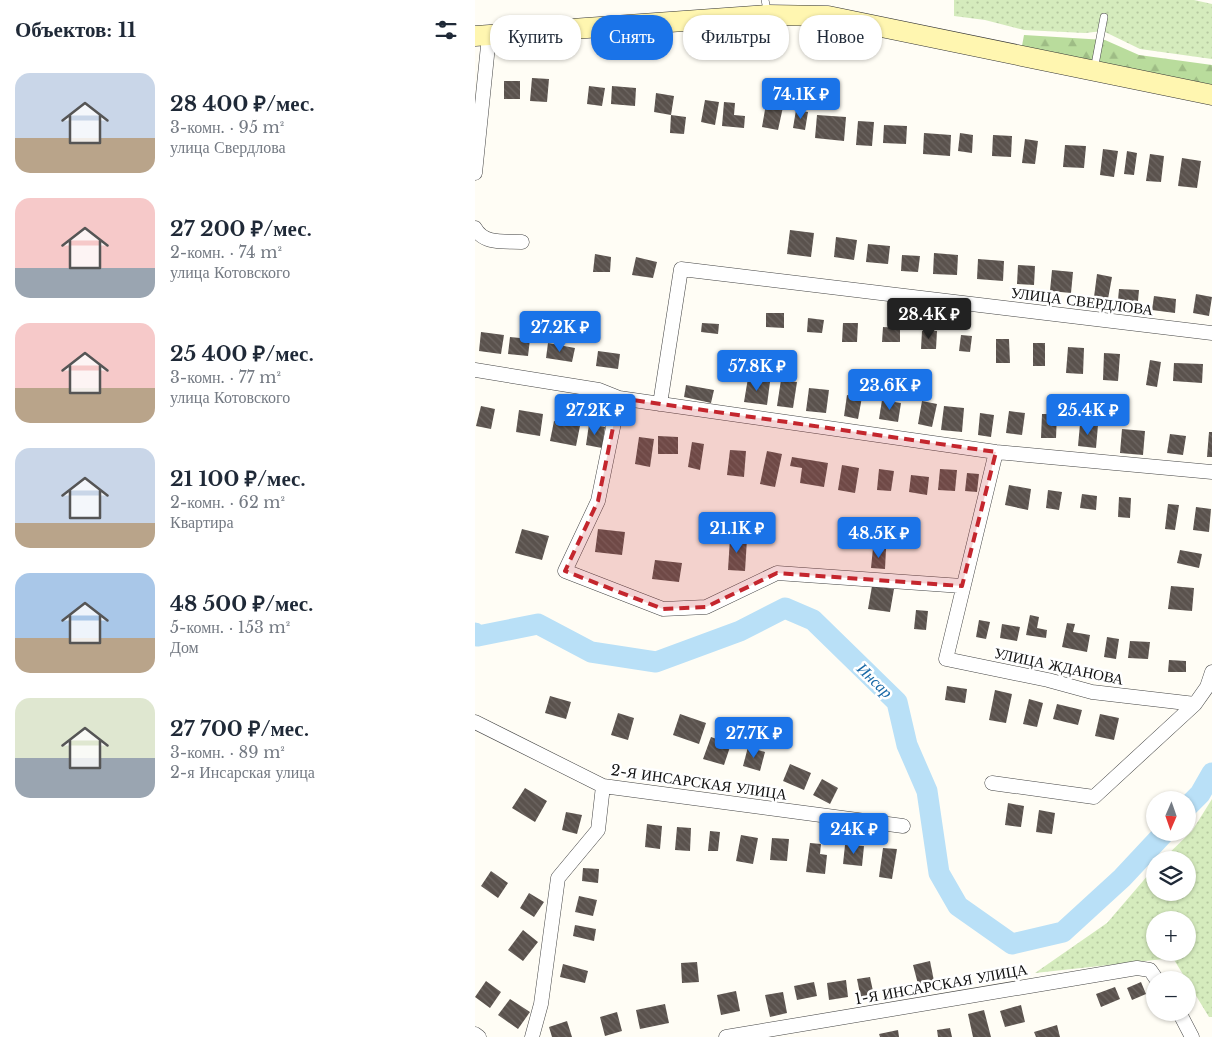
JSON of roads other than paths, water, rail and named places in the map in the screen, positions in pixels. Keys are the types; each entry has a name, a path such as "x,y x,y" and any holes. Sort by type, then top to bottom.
{"street":[{"path":"475,173 482,36 767,8 828,16 1212,95"},
{"path":"475,228 478,234 489,240 522,242"},
{"name":"УЛИЦА СВЕРДЛОВА","path":"660,404 681,269 1212,333"},
{"path":"475,370 488,370 599,390 619,398 996,452 1212,472"},
{"path":"619,398 598,501 565,571 663,609 706,607 777,573 962,586 996,452"},
{"name":"УЛИЦА ЖДАНОВА","path":"962,586 946,659 1048,680 1092,692 1195,704"},
{"path":"992,783 1094,797 1195,704 1207,687 1212,672"},
{"name":"2-Я ИНСАРСКАЯ УЛИЦА","path":"475,722 603,786 903,826"},
{"path":"532,1037 541,1004 558,878 598,830 603,786"},
{"name":"1-Я ИНСАРСКАЯ УЛИЦА","path":"726,1037 1137,968 1151,971"},
{"path":"1184,1021 1192,1037"},
{"path":"475,1034 479,1037"}],"lane":[{"path":"1094,71 1104,17"}],"waterway":[{"name":"Инсар","path":"475,633 478,636 538,624 591,652 656,662 740,631 785,608 813,620 897,702 907,745 927,791 939,873 958,906 1012,944 1063,932 1122,878 1157,841"},
{"name":"Инсар","path":"1196,798 1212,773"}]}
